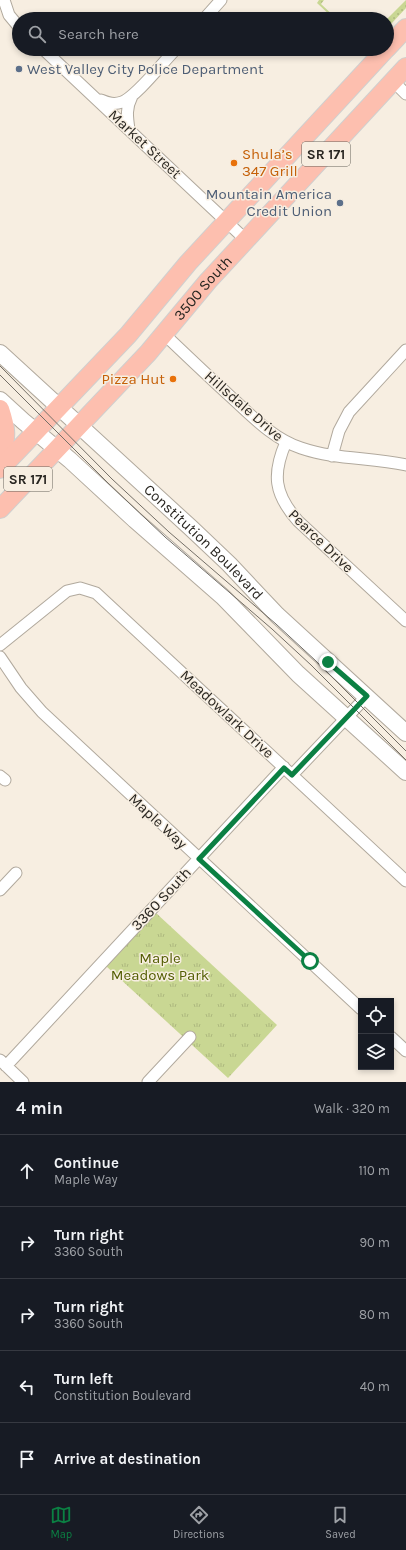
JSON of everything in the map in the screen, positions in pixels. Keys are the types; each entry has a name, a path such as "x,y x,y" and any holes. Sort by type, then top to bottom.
{"main road":[{"name":"3500 South","path":"394,41 406,28"},
{"name":"3500 South","path":"0,469 128,335 188,263 380,56"},
{"name":"3500 South","path":"0,509 148,353 208,280 406,67"},
{"name":"Constitution Boulevard","path":"0,353 221,556 277,615 406,732"},
{"name":"Constitution Boulevard","path":"0,400 70,460 163,546 223,597 298,674 406,772"},
{"path":"0,409 4,420 6,434 4,446 0,456"}],"street":[{"path":"210,12 221,0"},
{"path":"4,6 12,18"},
{"name":"Market Street","path":"51,56 246,240"},
{"path":"96,98 114,104 122,102 132,96 169,56"},
{"path":"393,82 406,94"},
{"path":"129,129 127,106 132,96"},
{"name":"Hillsdale Drive","path":"164,334 252,417 273,434 286,442 301,448 332,456 350,459 389,461 406,465"},
{"path":"332,456 339,431 349,412 406,350"},
{"name":"Pearce Drive","path":"286,442 279,460 276,474 279,488 286,506 298,521 406,621"},
{"name":"Meadowlark Drive","path":"0,645 67,591 73,589 91,590 100,596 406,881"},
{"name":"Maple Way","path":"0,657 27,696 42,712 358,1006"},
{"name":"3360 South","path":"3,1063 199,859 367,696"},
{"path":"0,890 16,873"},
{"path":"148,1082 190,1037"},
{"path":"394,1040 406,1051"},
{"path":"3,1063 23,1082"}],"green space":[{"path":"319,0 324,0 321,4 330,12 327,12 317,3"},
{"path":"406,0 406,8 394,21 394,12"},
{"name":"Maple Meadows Park","path":"156,913 277,1025 228,1078 106,966"}],"tram line":[{"path":"0,366 112,479 169,532 276,624 316,661 406,751"},
{"path":"0,375 108,483 165,537 272,629 311,665 406,760"}],"place":[{"name":"West Valley City Police Department","path":"19,69"},
{"name":"Shula’s 347 Grill","path":"234,163"},
{"name":"Mountain America Credit Union","path":"340,203"},
{"name":"Pizza Hut","path":"173,379"}],"route":[{"path":"310,961 199,859 284,768 292,775 367,696 328,662"}]}
